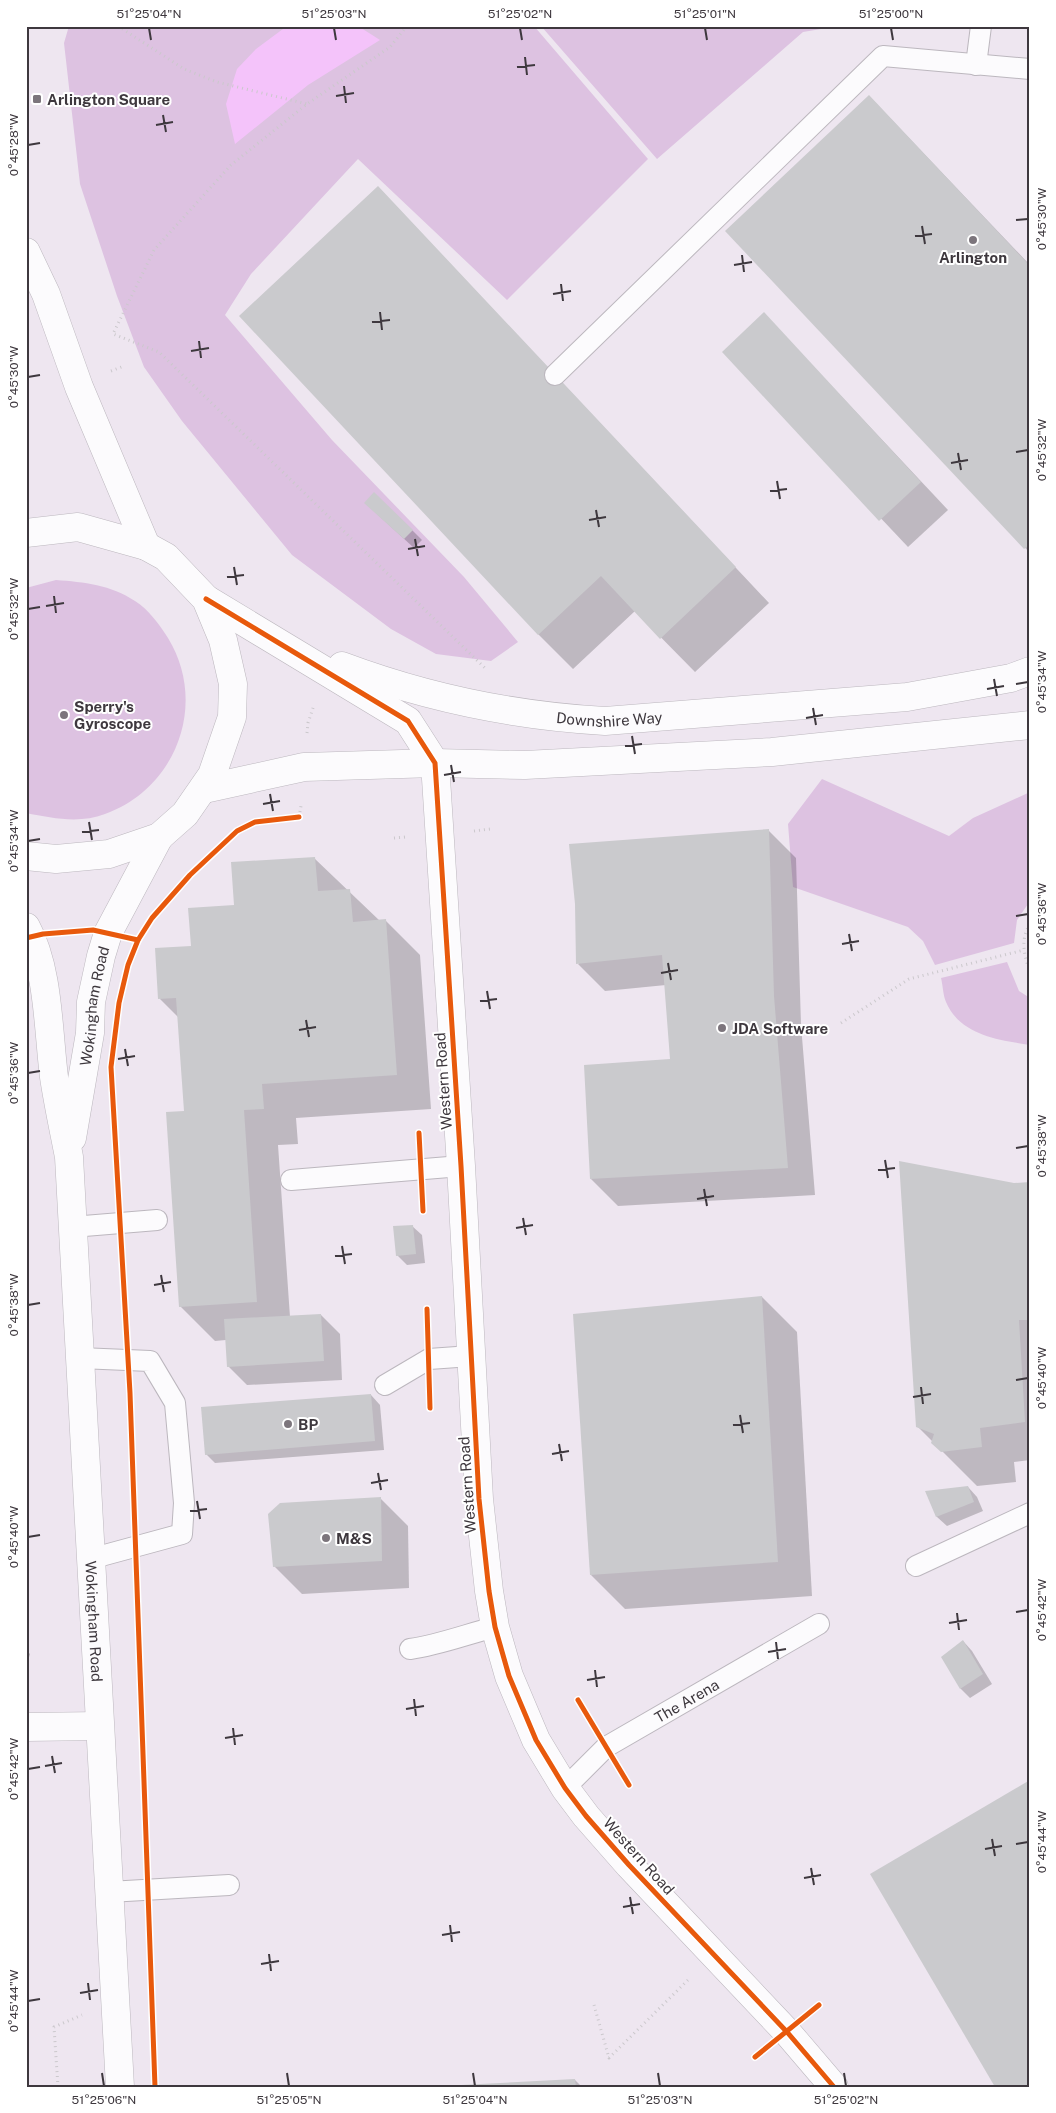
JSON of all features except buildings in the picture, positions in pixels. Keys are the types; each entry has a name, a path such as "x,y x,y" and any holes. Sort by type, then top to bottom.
{"street":[{"path":"26,252 46,294 79,387 146,546"},
{"path":"26,533 78,527 146,546 166,558 206,599 408,721 435,763"},
{"path":"26,856 56,859 110,854 160,837 185,814 204,789 212,775 232,717 233,684 223,640 206,599"},
{"name":"Downshire Way","path":"206,599 332,662 377,679 502,709 559,719 605,721 662,718 888,699 1011,678 1030,671"},
{"path":"204,789 304,767 435,763 525,765 772,752 1030,725"},
{"name":"Western Road","path":"435,763 461,1166 479,1499 495,1627 521,1706 536,1740 565,1788 629,1865 787,2032 834,2087"},
{"name":"Wokingham Road","path":"69,1157 90,1033 91,1002 101,956 108,933 160,837"},
{"name":"Wokingham Road","path":"26,927 32,937 44,986 54,1079 69,1157 120,2087"},
{"path":"26,1727 99,1726"}],"lane":[{"path":"976,65 981,26"},
{"path":"555,375 883,56 1030,69"},
{"path":"291,1180 461,1166"},
{"path":"72,1228 157,1220"},
{"path":"384,1385 428,1359 471,1356"},
{"path":"80,1358 150,1361 175,1403 184,1503 182,1534 90,1560"},
{"path":"916,1566 1030,1513"},
{"name":"The Arena","path":"565,1788 606,1747 819,1624"},
{"path":"410,1649 435,1645 451,1638 495,1627"},
{"path":"109,1892 229,1885"}],"path":[{"path":"118,26 184,69 232,86 307,104"},
{"path":"407,26 390,47 307,104 231,165 154,250 113,334 159,352 490,673"},
{"path":"111,371 124,366"},
{"path":"308,722 316,702"},
{"path":"299,817 301,806"},
{"path":"394,838 410,837"},
{"path":"1030,924 1024,943 1030,971"},
{"path":"841,1023 908,979 1024,950"},
{"path":"594,2004 609,2058 688,1980"},
{"path":"58,2087 54,2028 87,2013"}],"shaded area":[{"path":"69,26 534,26 648,159 507,300 358,159 251,274 225,315 332,440 464,577 518,642 491,661 436,654 391,629 292,555 182,421 144,367 117,296 80,184 64,43"},
{"path":"287,26 358,26 380,40 308,85 235,144 226,104 237,69 256,49"},
{"path":"541,26 839,26 803,32 657,159"},
{"path":"56,580 87,583 107,588 126,596 145,609 168,638 180,663 185,689 185,715 178,741 167,764 151,785 130,802 105,814 85,819 46,817 26,813 26,588"},
{"path":"822,779 949,836 973,818 1030,792 1030,901 1017,920 1014,943 935,965 923,941 908,927 793,887 788,824"},
{"path":"1007,962 1019,991 1030,998 1030,1045 993,1038 970,1029 952,1013 945,999 941,978"}],"cycle path":[{"path":"206,599 408,721 435,763 461,1166 479,1499 495,1627 509,1676 536,1740 565,1788 586,1816 629,1865 787,2032 834,2087"},
{"path":"155,2087 130,1393 111,1067 119,1003 128,965 138,940 152,918 190,875 237,831 255,822 299,817"},
{"path":"26,938 43,934 93,930 138,940"},
{"path":"419,1133 423,1211"},
{"path":"427,1309 430,1408"},
{"path":"578,1700 629,1785"},
{"path":"755,2057 819,2005"}],"place":[{"name":"Arlington Square","path":"37,99"},
{"name":"Arlington","path":"973,240"},
{"name":"Sperry's Gyroscope","path":"64,715"},
{"name":"JDA Software","path":"722,1028"},
{"name":"BP","path":"288,1424"},
{"name":"M&S","path":"326,1538"}]}
